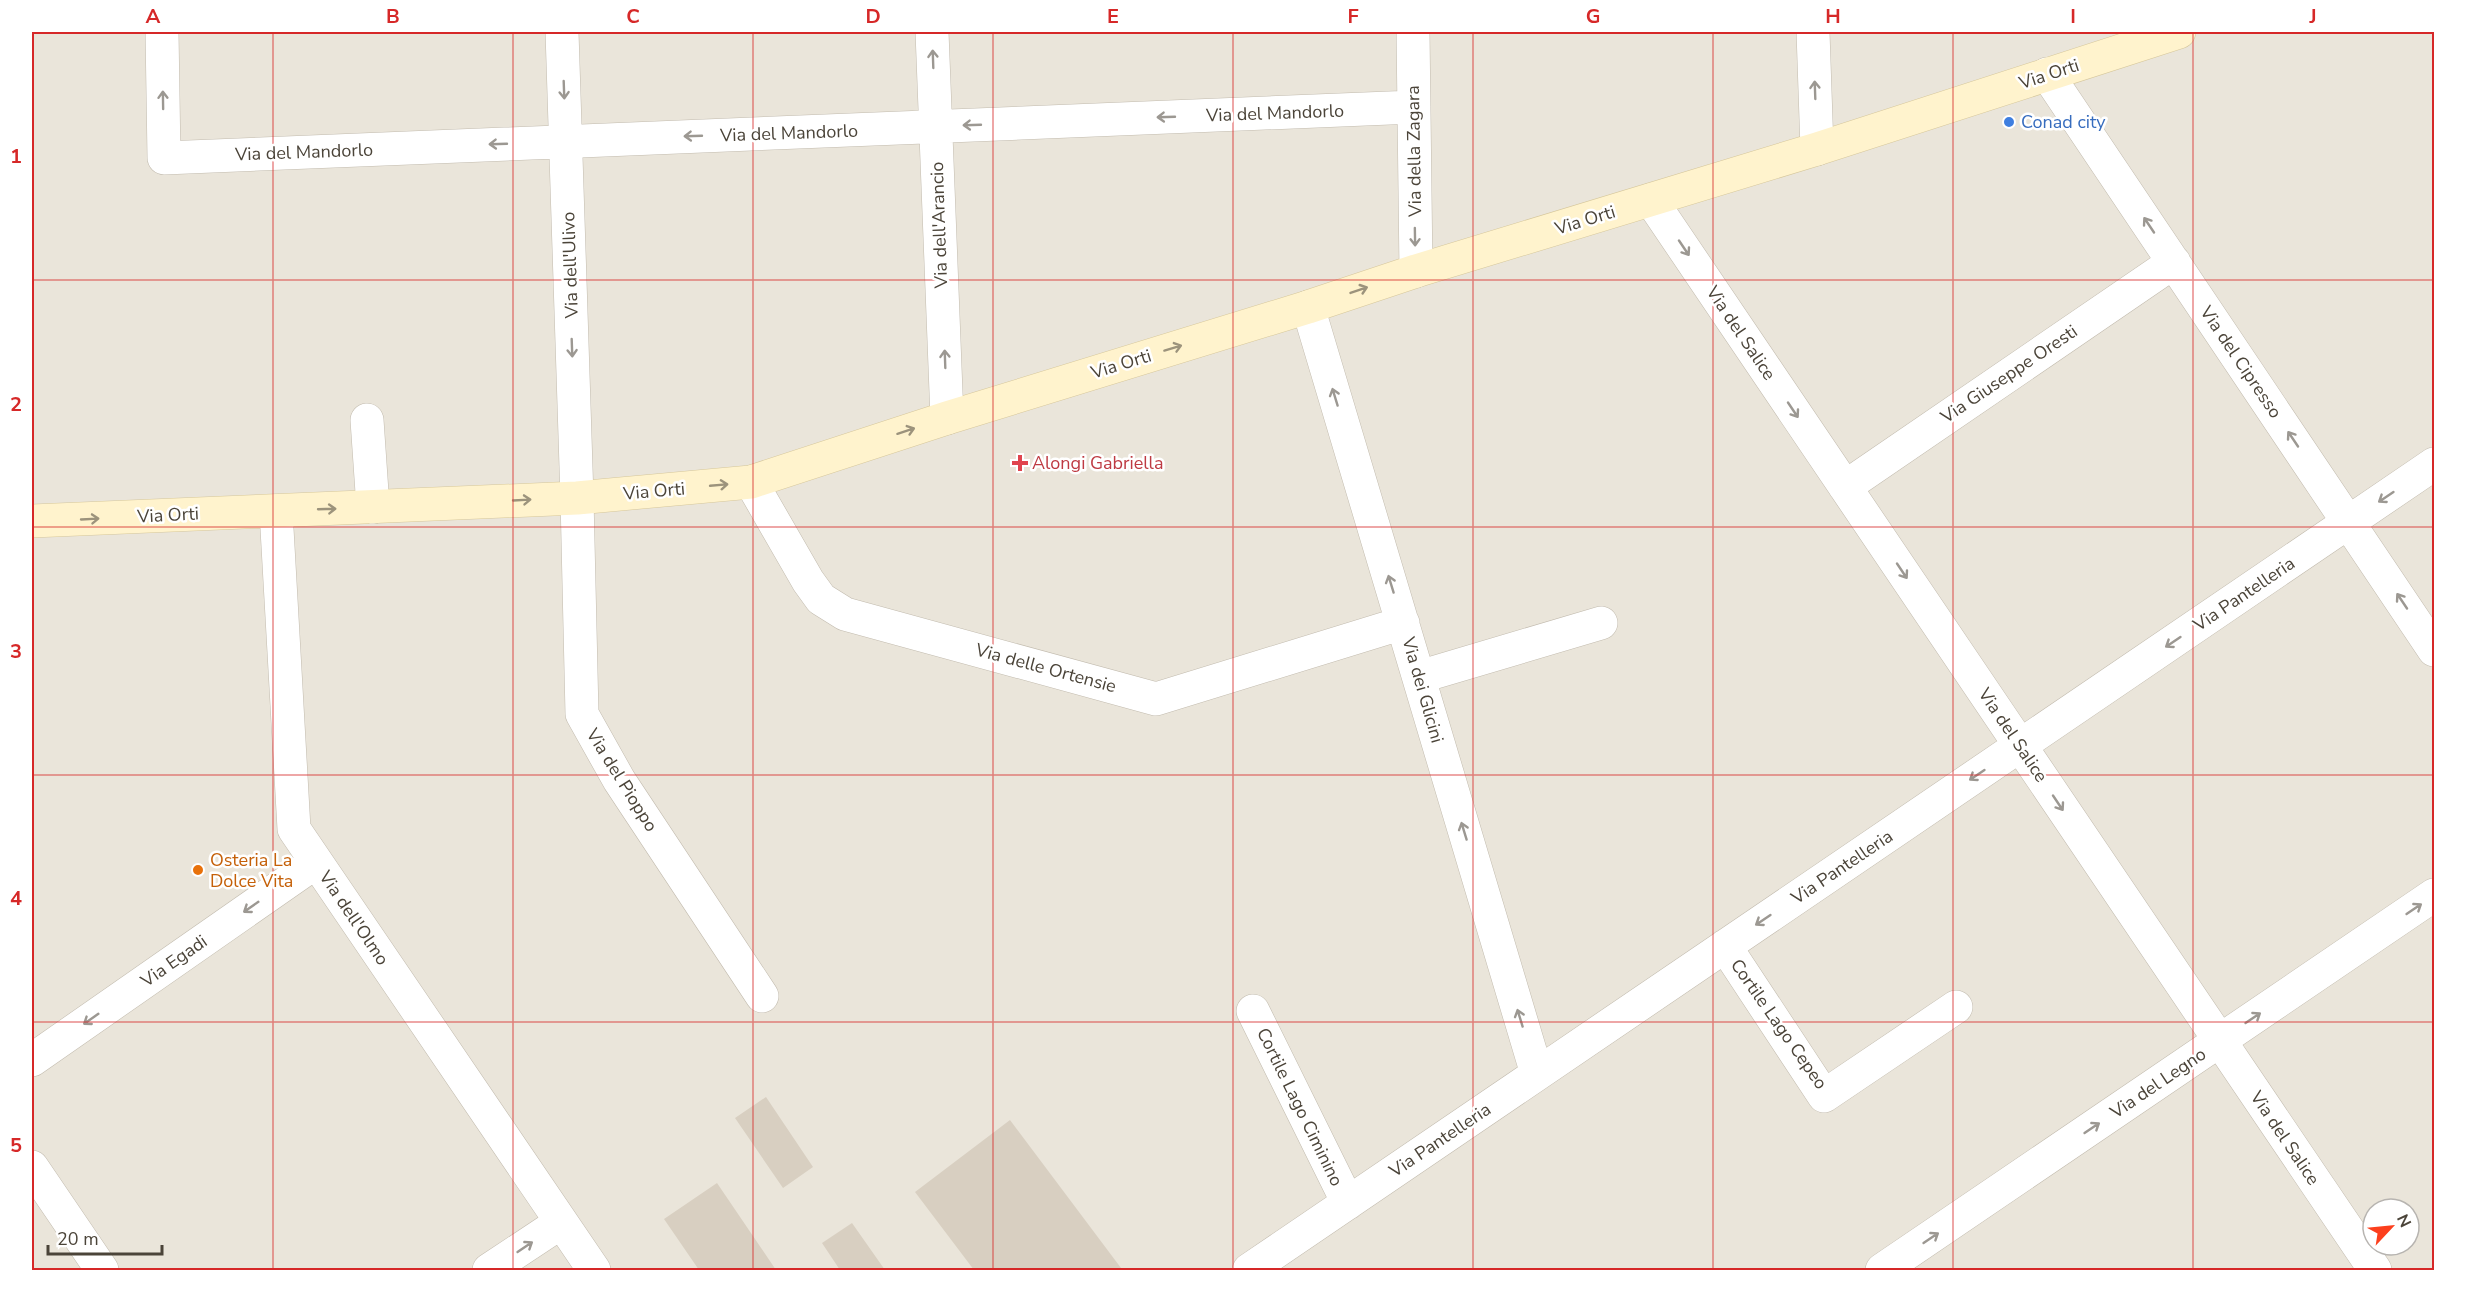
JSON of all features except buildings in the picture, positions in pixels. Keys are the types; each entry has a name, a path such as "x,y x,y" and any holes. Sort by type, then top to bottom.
{"street":[{"name":"Via del Mandorlo","path":"162,32 165,158 1414,107"},
{"name":"Via dell'Ulivo","path":"562,32 578,498"},
{"name":"Via dell'Arancio","path":"932,32 947,418"},
{"name":"Via della Zagara","path":"1413,32 1416,271"},
{"path":"1813,32 1817,149"},
{"name":"Via Orti","path":"32,521 578,498 751,482 1416,271 1817,149 2179,32"},
{"name":"Via del Cipresso","path":"2047,74 2434,650"},
{"name":"Via del Salice","path":"1651,200 2375,1270"},
{"name":"Via Giuseppe Oresti","path":"1845,487 2174,262"},
{"name":"Via dei Glicini","path":"1308,307 1537,1074"},
{"path":"367,420 373,507"},
{"name":"Via Pantelleria","path":"1249,1270 2434,464"},
{"name":"Via delle Ortensie","path":"751,482 808,581 821,599 845,614 1156,699 1403,623"},
{"name":"Via del Pioppo","path":"578,498 582,714 619,780 762,996"},
{"name":"Via dell'Olmo","path":"276,511 294,830 594,1270"},
{"path":"1419,677 1601,623"},
{"name":"Via Egadi","path":"32,1060 316,862"},
{"name":"Via del Legno","path":"1882,1270 2434,895"},
{"name":"Cortile Lago Cepeo","path":"1725,946 1824,1096 1956,1007"},
{"name":"Cortile Lago Ciminino","path":"1253,1011 1348,1203"},
{"path":"32,1167 102,1270"},
{"path":"489,1270 560,1223"}],"shaded area":[{"path":"32,32 2434,32 2434,1270 32,1270"}],"place":[{"name":"Conad city","path":"2009,122"},
{"name":"Alongi Gabriella","path":"1020,463"},
{"name":"Osteria La Dolce Vita","path":"198,870"}]}
